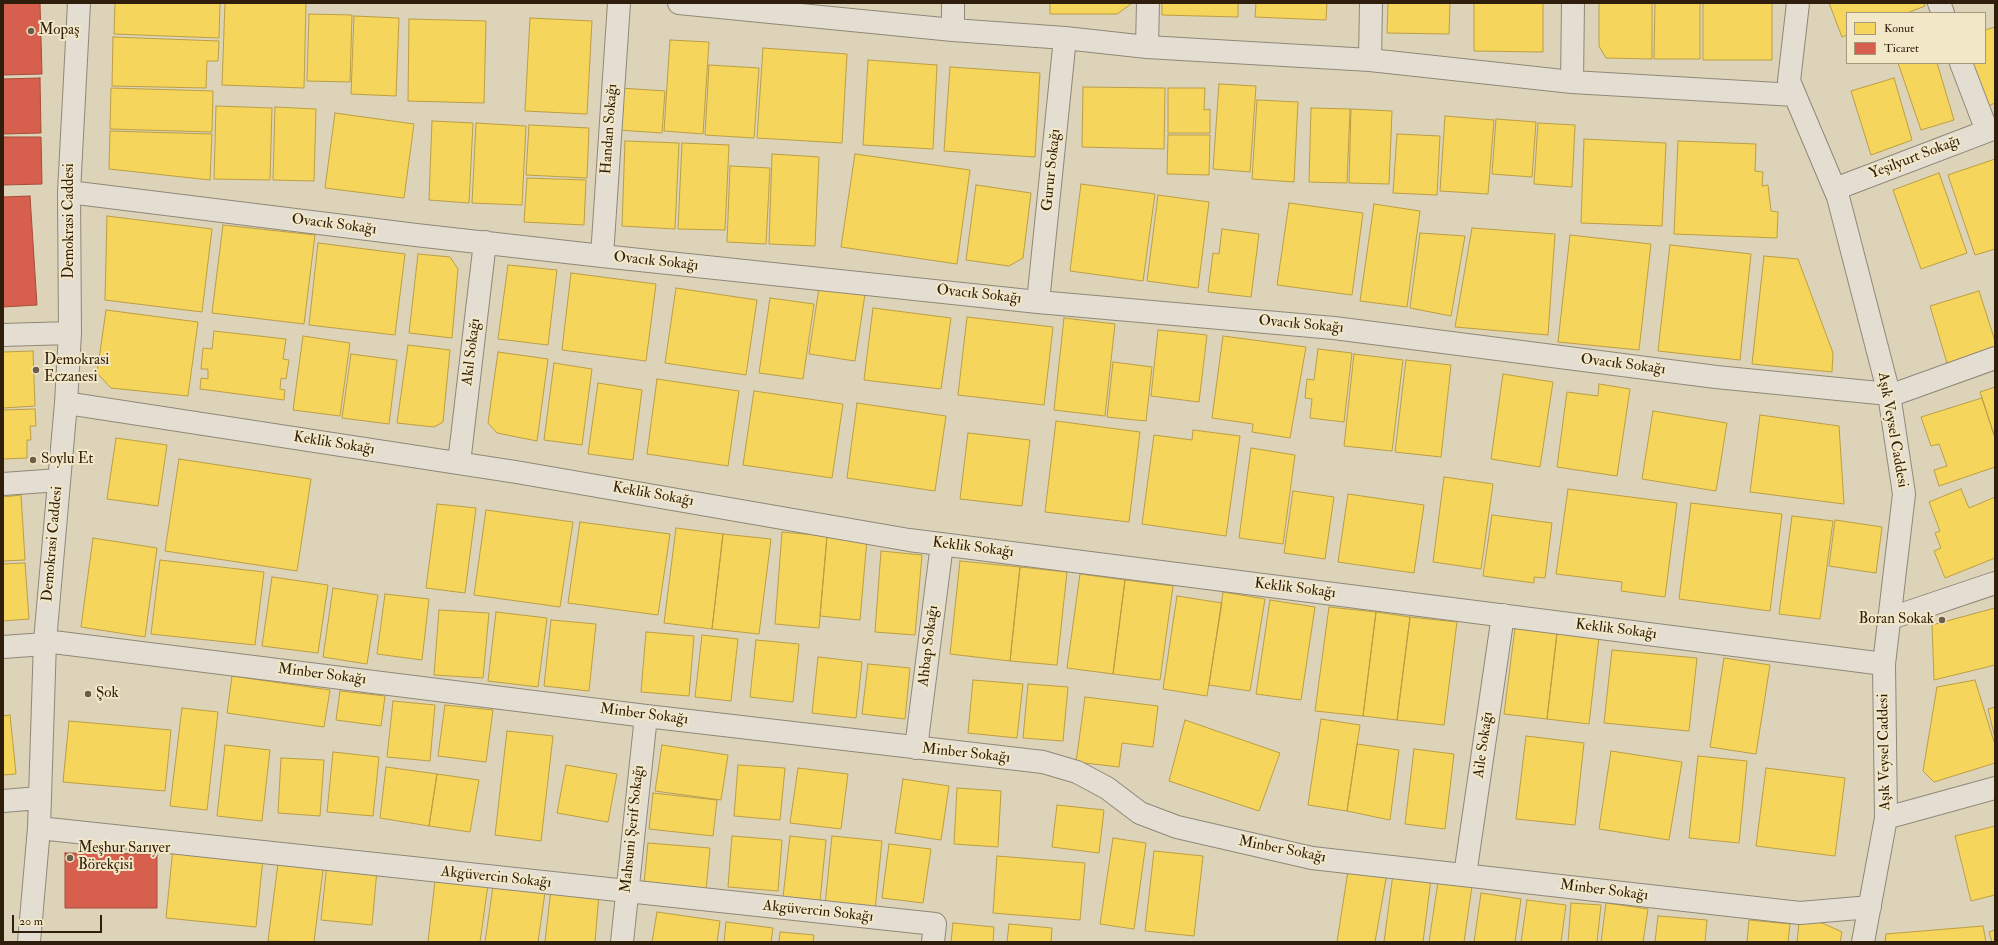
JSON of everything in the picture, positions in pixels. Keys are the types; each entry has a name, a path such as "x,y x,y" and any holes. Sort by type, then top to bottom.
{"street":[{"name":"Demokrasi Caddesi","path":"30,942 39,828 45,642 66,403 70,333 69,192 79,3"},
{"name":"Handan Sokağı","path":"602,256 619,3"},
{"path":"679,3 953,30 1065,38 1147,47 1370,60 1572,82 1795,95"},
{"path":"953,3 953,30"},
{"path":"1147,47 1148,3"},
{"path":"1370,3 1370,60"},
{"path":"1572,82 1573,3"},
{"name":"Aşık Veysel Caddesi","path":"1798,3 1788,82 1795,95 1838,197 1889,395 1904,494 1888,619 1884,664 1886,818 1863,942"},
{"name":"Gurur Sokağı","path":"1038,302 1065,38"},
{"path":"1961,64 1991,129"},
{"name":"Yeşilyurt Sokağı","path":"1835,189 1991,129"},
{"name":"Ovacık Sokağı","path":"69,192 416,235 602,256 1038,302 1334,328 1716,377 1889,395"},
{"name":"Akıl Sokağı","path":"459,462 485,242"},
{"path":"3,335 70,333"},
{"path":"1889,395 1995,358"},
{"name":"Keklik Sokağı","path":"66,403 459,462 942,544 1884,664"},
{"path":"3,484 59,480"},
{"name":"Ahbap Sokağı","path":"916,748 942,544"},
{"path":"1888,619 1995,583"},
{"name":"Aile Sokağı","path":"1465,875 1503,615"},
{"name":"Minber Sokağı","path":"3,647 45,642 646,716 1043,762 1077,772 1107,788 1140,813 1177,827 1312,858 1800,913 1870,907"},
{"name":"Mahsuni Şerif Sokağı","path":"622,942 626,892 646,716"},
{"path":"1886,818 1995,788"},
{"path":"3,801 39,798"},
{"name":"Akgüvercin Sokağı","path":"39,828 935,924 933,942"}],"building: Konut":[{"path":"115,3 220,3 219,38 114,34"},
{"path":"225,3 306,3 304,88 222,85"},
{"path":"1050,3 1131,4 1117,14 1050,14"},
{"path":"1162,3 1238,3 1238,17 1162,15"},
{"path":"1256,3 1327,3 1326,20 1255,17"},
{"path":"1388,3 1450,3 1449,34 1387,33"},
{"path":"1474,3 1543,3 1543,52 1474,51"},
{"path":"1599,3 1652,3 1652,59 1606,58 1599,46"},
{"path":"1655,3 1700,3 1700,59 1654,59"},
{"path":"1703,3 1772,3 1772,60 1703,60"},
{"path":"1829,3 1924,3 1925,6 1910,12 1846,12 1846,35 1842,37"},
{"path":"309,14 352,15 350,82 307,81"},
{"path":"354,16 399,18 396,96 351,94"},
{"path":"530,18 592,21 587,114 525,111"},
{"path":"409,19 486,21 484,103 408,101"},
{"path":"1995,27 1995,103 1984,108 1969,64 1986,64 1986,30"},
{"path":"113,37 219,41 218,61 207,61 206,88 112,86"},
{"path":"670,40 709,42 703,134 664,131"},
{"path":"763,48 847,54 842,143 757,138"},
{"path":"868,60 937,65 933,149 863,145"},
{"path":"1898,64 1937,64 1954,120 1921,130"},
{"path":"709,65 759,68 754,138 705,135"},
{"path":"950,67 1040,73 1035,157 944,151"},
{"path":"1894,78 1912,140 1871,155 1851,91"},
{"path":"1219,84 1256,86 1250,172 1213,169"},
{"path":"1083,87 1165,88 1164,149 1082,147"},
{"path":"111,88 213,91 212,132 110,129"},
{"path":"620,88 665,91 662,133 618,130"},
{"path":"1168,88 1205,88 1204,110 1210,109 1210,133 1168,133"},
{"path":"1257,100 1298,102 1294,182 1252,179"},
{"path":"216,106 272,108 270,180 214,179"},
{"path":"275,107 316,109 314,181 273,180"},
{"path":"1311,108 1350,109 1347,183 1309,182"},
{"path":"1351,109 1392,111 1389,184 1349,183"},
{"path":"335,113 414,124 404,198 325,188"},
{"path":"1445,116 1494,120 1488,194 1440,191"},
{"path":"1496,119 1536,122 1532,177 1492,174"},
{"path":"432,121 473,123 469,203 429,200"},
{"path":"476,123 526,126 522,205 472,203"},
{"path":"1538,123 1575,125 1572,187 1534,184"},
{"path":"529,125 589,128 587,178 526,175"},
{"path":"110,131 212,134 210,180 109,169"},
{"path":"1397,134 1440,136 1437,195 1393,193"},
{"path":"1168,135 1210,135 1209,175 1167,174"},
{"path":"1584,139 1666,143 1662,226 1581,223"},
{"path":"625,141 679,143 675,229 622,226"},
{"path":"1678,141 1756,144 1755,171 1763,172 1762,186 1768,185 1771,211 1778,212 1777,238 1674,234"},
{"path":"682,143 729,145 725,230 678,229"},
{"path":"772,154 819,157 815,246 769,244"},
{"path":"855,154 970,170 957,264 841,247"},
{"path":"1995,159 1995,249 1975,255 1948,175"},
{"path":"730,166 770,168 766,244 727,242"},
{"path":"1939,173 1967,253 1921,269 1893,190"},
{"path":"527,178 586,180 584,225 524,222"},
{"path":"1081,184 1155,194 1143,281 1070,271"},
{"path":"976,185 1031,193 1023,258 1009,266 966,260"},
{"path":"1158,195 1209,202 1198,288 1147,281"},
{"path":"1289,203 1363,213 1352,295 1277,285"},
{"path":"1374,204 1420,211 1407,307 1360,301"},
{"path":"107,216 212,229 202,312 105,300"},
{"path":"223,225 315,235 304,324 212,313"},
{"path":"1472,228 1555,234 1548,335 1455,327"},
{"path":"1222,229 1259,234 1251,297 1208,292 1213,253 1219,254"},
{"path":"1420,233 1465,236 1451,316 1410,308"},
{"path":"1570,235 1651,244 1639,350 1558,342"},
{"path":"318,243 405,254 395,335 309,325"},
{"path":"1670,245 1751,254 1740,360 1658,351"},
{"path":"418,254 450,257 458,269 452,338 409,333"},
{"path":"1764,256 1798,259 1833,353 1832,372 1752,364"},
{"path":"508,265 557,270 548,345 498,339"},
{"path":"571,273 656,284 646,361 562,350"},
{"path":"676,288 757,300 746,375 665,363"},
{"path":"819,288 865,294 855,361 809,354"},
{"path":"1979,291 1995,341 1995,348 1947,363 1930,306"},
{"path":"770,298 814,304 803,379 759,373"},
{"path":"873,308 951,318 941,389 864,380"},
{"path":"106,310 198,322 188,396 111,388 97,373"},
{"path":"967,317 1053,327 1044,405 958,395"},
{"path":"1064,318 1115,324 1105,416 1054,410"},
{"path":"1158,330 1207,335 1199,402 1151,396"},
{"path":"214,331 286,339 283,359 289,360 286,379 281,378 280,389 285,390 284,400 200,389 201,378 208,379 208,369 201,369 203,348 212,349"},
{"path":"303,336 350,343 340,416 293,410"},
{"path":"1223,336 1306,347 1290,438 1252,432 1253,424 1212,418"},
{"path":"408,345 450,350 443,422 434,427 397,423"},
{"path":"1318,349 1352,353 1344,422 1310,418 1312,399 1305,398 1307,379 1314,380"},
{"path":"33,351 35,406 3,408 3,352"},
{"path":"498,352 548,359 537,441 497,433 488,423"},
{"path":"351,354 397,360 389,424 342,418"},
{"path":"1354,354 1403,360 1392,451 1344,446"},
{"path":"1406,360 1451,365 1441,457 1395,452"},
{"path":"1113,362 1152,367 1146,421 1107,417"},
{"path":"554,363 592,369 582,445 544,440"},
{"path":"1503,374 1553,382 1540,467 1491,459"},
{"path":"657,379 739,391 728,466 647,454"},
{"path":"598,383 642,390 633,460 588,454"},
{"path":"1599,384 1630,389 1617,476 1557,467 1567,392 1598,396"},
{"path":"1995,387 1995,438 1980,392"},
{"path":"754,391 843,404 832,478 743,465"},
{"path":"1982,398 1995,438 1995,467 1939,486 1934,470 1947,466 1939,444 1931,446 1921,417"},
{"path":"857,403 946,416 935,491 847,478"},
{"path":"35,409 36,426 30,426 31,440 27,440 27,458 3,459 3,410"},
{"path":"1653,411 1727,423 1716,491 1642,479"},
{"path":"1760,415 1839,426 1844,504 1750,492"},
{"path":"1056,421 1140,432 1129,522 1045,512"},
{"path":"1193,430 1240,436 1226,536 1142,524 1154,435 1192,440"},
{"path":"968,433 1030,440 1022,506 960,499"},
{"path":"116,438 167,445 158,506 107,499"},
{"path":"1251,448 1295,455 1283,544 1239,538"},
{"path":"179,459 311,479 297,571 165,551"},
{"path":"1444,477 1493,484 1481,569 1433,562"},
{"path":"1568,489 1677,503 1665,597 1621,591 1622,582 1556,574"},
{"path":"1961,489 1969,508 1995,497 1995,558 1945,578 1934,551 1941,548 1935,533 1940,531 1929,502"},
{"path":"1293,491 1334,497 1325,559 1284,553"},
{"path":"1348,494 1424,505 1414,573 1338,562"},
{"path":"21,495 25,560 3,561 3,497"},
{"path":"1691,503 1782,514 1770,611 1679,599"},
{"path":"437,504 476,508 465,593 426,588"},
{"path":"486,510 573,522 560,607 474,595"},
{"path":"1492,515 1552,523 1545,578 1534,577 1534,583 1483,576"},
{"path":"1792,516 1833,521 1820,619 1779,614"},
{"path":"1835,520 1882,527 1876,573 1829,566"},
{"path":"580,522 670,534 658,615 568,603"},
{"path":"676,528 723,534 712,629 664,623"},
{"path":"782,532 827,536 819,628 775,624"},
{"path":"723,534 771,539 759,634 712,629"},
{"path":"827,536 867,539 860,620 820,616"},
{"path":"93,538 157,548 145,637 81,627"},
{"path":"881,551 922,555 915,635 875,632"},
{"path":"160,560 264,572 255,645 151,634"},
{"path":"960,561 1020,567 1010,661 950,654"},
{"path":"25,563 29,619 3,621 3,564"},
{"path":"1020,567 1067,572 1057,665 1010,661"},
{"path":"1080,574 1125,580 1113,674 1067,668"},
{"path":"272,577 328,585 318,653 262,646"},
{"path":"1125,580 1173,586 1160,680 1113,674"},
{"path":"333,588 378,595 367,664 323,657"},
{"path":"1223,592 1265,599 1250,691 1209,685"},
{"path":"385,594 429,599 422,660 377,654"},
{"path":"1177,596 1222,603 1207,696 1163,689"},
{"path":"1270,600 1315,607 1301,700 1256,694"},
{"path":"1329,607 1376,612 1363,716 1315,711"},
{"path":"1995,608 1995,665 1934,680 1932,625"},
{"path":"439,610 489,613 483,678 434,675"},
{"path":"496,612 547,618 538,687 488,681"},
{"path":"1376,612 1410,617 1397,720 1363,716"},
{"path":"1410,617 1457,622 1444,725 1397,720"},
{"path":"551,620 596,624 589,691 544,686"},
{"path":"1515,628 1557,633 1547,719 1504,714"},
{"path":"646,632 694,636 689,696 641,692"},
{"path":"1557,633 1599,637 1589,724 1547,719"},
{"path":"702,635 738,639 731,701 695,697"},
{"path":"756,640 799,644 793,702 750,697"},
{"path":"1612,650 1697,658 1689,731 1604,723"},
{"path":"818,657 862,662 856,718 812,713"},
{"path":"1724,658 1770,665 1756,754 1710,747"},
{"path":"868,664 910,668 905,719 862,714"},
{"path":"232,676 330,690 324,727 227,713"},
{"path":"973,680 1023,684 1017,738 968,733"},
{"path":"1975,680 1995,745 1995,763 1934,782 1923,771 1937,687"},
{"path":"1028,684 1068,687 1063,741 1023,738"},
{"path":"340,691 385,696 381,726 336,720"},
{"path":"1085,697 1158,706 1153,747 1122,743 1119,767 1076,762"},
{"path":"393,701 435,705 430,761 387,757"},
{"path":"445,705 493,710 486,762 438,756"},
{"path":"1995,707 1995,738 1988,709"},
{"path":"182,708 218,712 207,810 170,806"},
{"path":"10,715 16,774 3,775 3,716"},
{"path":"1321,719 1360,725 1347,811 1308,805"},
{"path":"1185,720 1280,753 1259,811 1169,781"},
{"path":"69,721 171,730 165,791 63,782"},
{"path":"507,731 553,736 541,841 495,835"},
{"path":"1526,736 1584,743 1575,825 1516,819"},
{"path":"1357,744 1399,750 1390,820 1347,811"},
{"path":"225,745 270,750 262,821 217,816"},
{"path":"662,745 728,755 721,800 655,791"},
{"path":"1414,749 1454,754 1445,829 1405,824"},
{"path":"1611,751 1682,762 1669,840 1599,829"},
{"path":"333,752 379,757 373,816 327,812"},
{"path":"1698,756 1747,761 1739,843 1689,838"},
{"path":"281,758 324,760 320,816 278,813"},
{"path":"566,765 617,774 608,822 557,813"},
{"path":"738,765 785,768 780,820 734,816"},
{"path":"386,767 437,774 429,826 380,818"},
{"path":"798,768 848,774 841,829 790,823"},
{"path":"1766,768 1845,778 1835,856 1756,846"},
{"path":"437,774 479,780 470,832 429,826"},
{"path":"903,779 949,786 941,840 895,833"},
{"path":"957,788 1001,791 998,847 954,844"},
{"path":"653,793 717,800 713,836 649,829"},
{"path":"1057,805 1104,810 1099,853 1052,847"},
{"path":"1995,826 1995,895 1971,901 1955,836"},
{"path":"732,836 782,840 778,891 728,887"},
{"path":"790,836 826,840 820,901 783,897"},
{"path":"832,836 882,841 875,910 825,905"},
{"path":"1113,838 1146,843 1134,929 1100,924"},
{"path":"648,843 710,848 706,891 644,884"},
{"path":"889,844 931,849 923,903 882,898"},
{"path":"173,848 263,858 256,927 166,918"},
{"path":"1154,851 1203,856 1194,936 1145,931"},
{"path":"279,856 324,862 314,942 268,941"},
{"path":"997,856 1085,863 1080,920 993,913"},
{"path":"327,864 377,870 372,925 321,920"},
{"path":"1348,871 1387,873 1375,942 1337,942"},
{"path":"436,872 489,877 480,942 428,942"},
{"path":"1393,874 1431,879 1423,942 1384,942"},
{"path":"494,879 546,885 538,942 485,942"},
{"path":"1438,882 1472,886 1464,942 1429,942"},
{"path":"551,889 599,894 595,942 545,942"},
{"path":"1481,893 1521,899 1515,942 1474,942"},
{"path":"1527,900 1566,905 1561,942 1521,942"},
{"path":"1571,903 1601,905 1597,942 1568,942"},
{"path":"1606,903 1648,909 1643,942 1601,942"},
{"path":"657,912 720,921 717,942 652,942"},
{"path":"1800,913 1842,932 1840,942 1797,942"},
{"path":"1658,916 1707,920 1705,942 1655,942"},
{"path":"1749,920 1790,924 1788,942 1747,942"},
{"path":"726,922 773,928 771,942 724,942"},
{"path":"953,923 994,927 993,942 951,942"},
{"path":"1009,924 1052,928 1051,942 1007,942"},
{"path":"1983,926 1986,942 1885,942 1886,934"},
{"path":"1995,930 1995,942 1992,942 1989,932"},
{"path":"780,932 814,935 813,942 779,942"}],"building: Ticaret":[{"path":"3,3 40,3 42,74 3,75"},
{"path":"40,78 41,133 3,134 3,79"},
{"path":"3,137 41,137 42,184 3,185"},
{"path":"30,196 37,305 3,307 3,197"},
{"path":"65,853 157,854 157,908 65,908"}],"place":[{"name":"Mopaş","path":"31,31"},
{"name":"Demokrasi Eczanesi","path":"36,370"},
{"name":"Soylu Et","path":"33,460"},
{"name":"Boran Sokak","path":"1942,620"},
{"name":"Şok","path":"88,694"},
{"name":"Meşhur Sarıyer Börekçisi","path":"70,858"}]}
